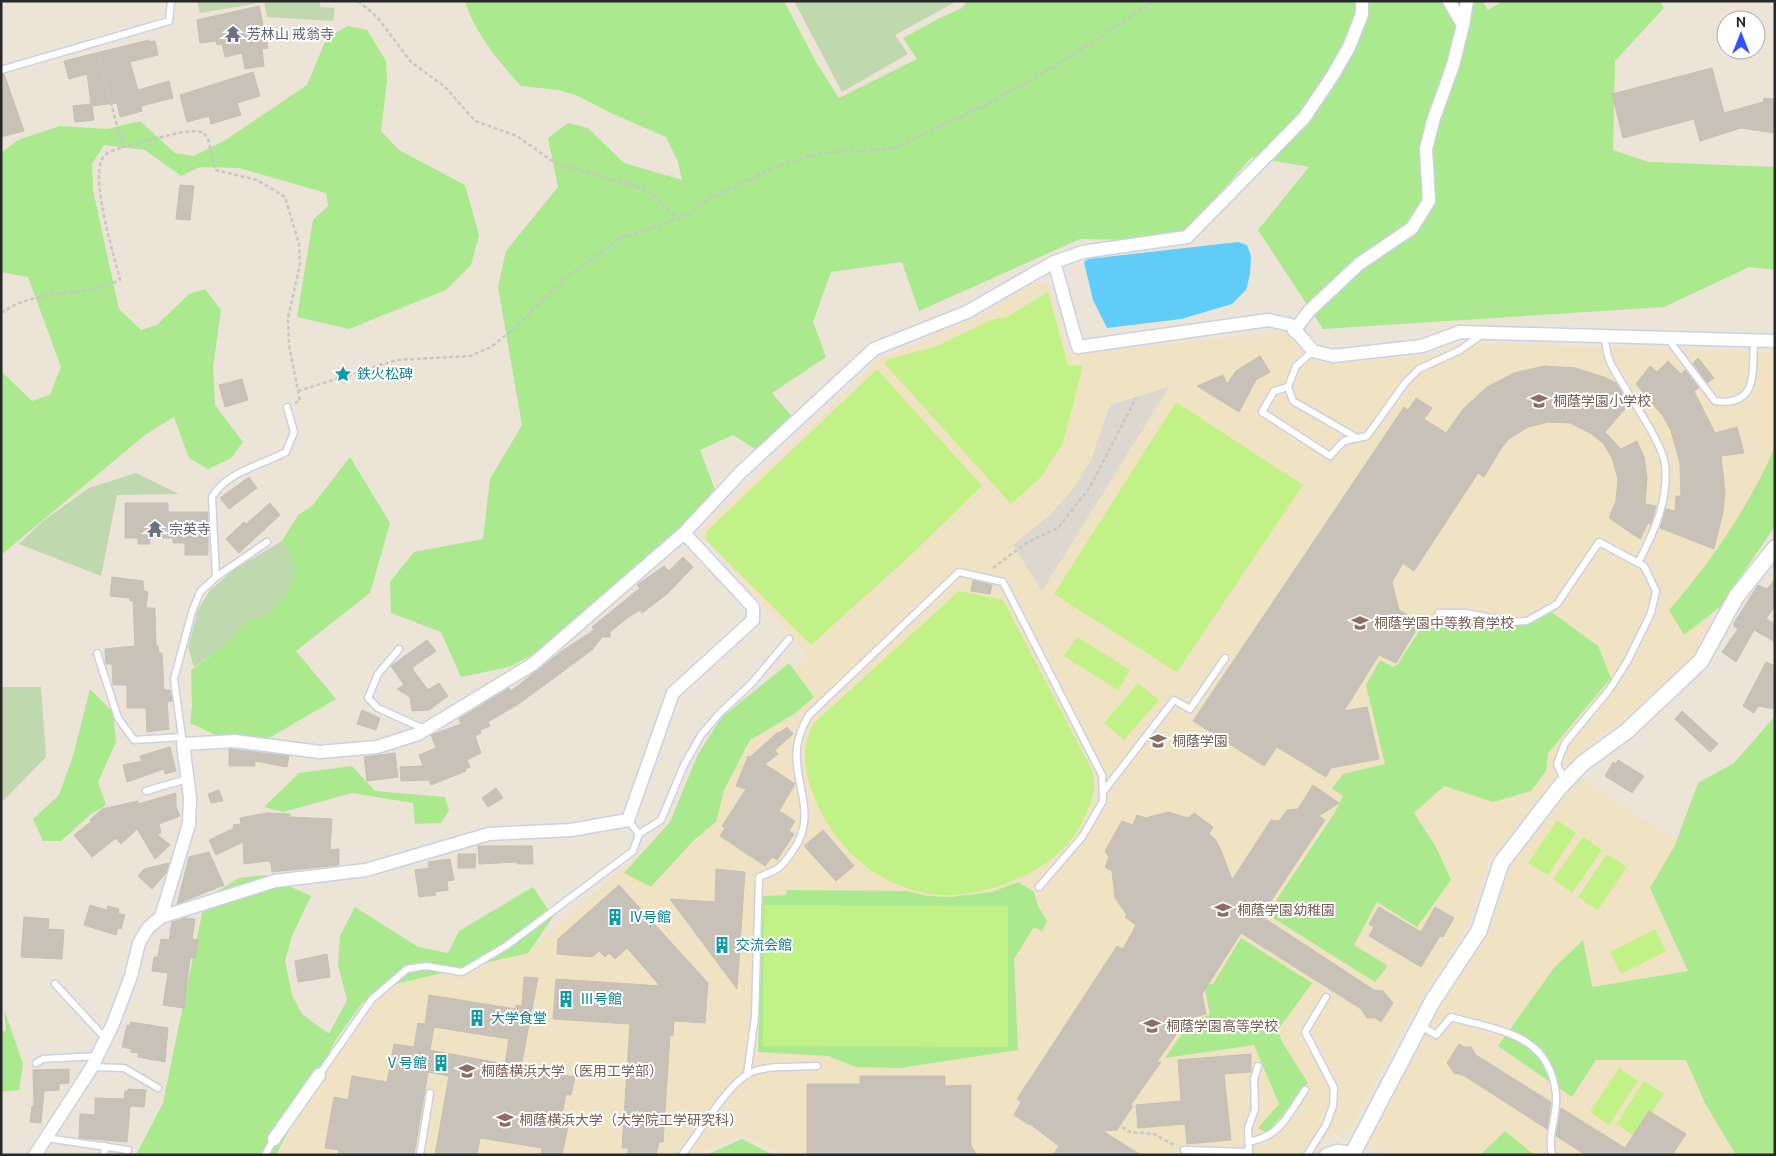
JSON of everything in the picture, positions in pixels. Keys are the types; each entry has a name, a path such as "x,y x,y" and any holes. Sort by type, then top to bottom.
{"street":[{"path":"161,917 189,824 190,798 182,740 235,741 320,752 377,747 426,730 533,664 684,533 741,472 874,349 967,312 1010,285 1054,262 1083,252 1187,237 1304,118 1334,75 1349,47 1362,14 1362,1"},
{"path":"1449,1 1463,24"},
{"path":"1294,331 1309,311 1359,264 1412,228 1429,201 1426,149 1433,121 1453,65 1467,1"},
{"path":"1054,262 1078,347 1268,320 1291,325 1294,331 1313,351 1334,356 1422,346 1460,332 1775,341"},
{"path":"35,1155 98,1056 130,976 139,943 148,928 161,917 275,881 366,870 489,834 571,830 628,820 674,693 754,620 753,606 684,533"},
{"path":"1326,1155 1337,1151 1352,1154 1419,1024 1479,931 1501,863 1565,782 1583,763 1627,731 1701,660 1736,597 1775,548"},
{"path":"274,1139 319,1075"}],"lane":[{"path":"1,70 168,21 171,1"},
{"path":"1288,386 1274,391 1262,412 1330,456 1344,441 1367,436 1405,383 1419,369 1460,350 1486,333"},
{"path":"1604,336 1610,364 1654,439 1665,463 1664,501 1654,532 1638,563"},
{"path":"1668,338 1715,401 1728,403 1746,394 1752,384 1754,340"},
{"path":"1313,351 1296,366 1288,386 1293,401 1357,438"},
{"path":"216,577 212,497 217,488 244,470 286,452 294,432 286,407"},
{"path":"97,653 118,718 134,740 182,740 174,680 192,612 200,592 216,577 267,542"},
{"path":"1438,612 1466,613 1512,622 1527,621 1557,604 1599,542 1644,566 1656,591 1651,613 1628,660 1608,690 1565,743 1557,764 1565,782"},
{"path":"747,1075 755,1016 759,877 780,869 801,839 806,816 797,749 801,728 808,715 960,572 1003,582 1102,775 1103,801 1082,837 1039,887"},
{"path":"319,1075 372,998 407,969 426,966 462,972 470,968 506,946 633,851 639,834 661,820 684,765 700,735 751,684 788,639"},
{"path":"399,649 378,674 368,698 378,708 426,730"},
{"path":"1103,792 1174,700 1190,708 1225,658"},
{"path":"146,790 187,779"},
{"path":"628,820 639,834"},
{"path":"55,984 106,1039"},
{"path":"1307,1155 1326,1125 1333,1106 1334,1088 1305,1032 1326,997"},
{"path":"1419,1024 1436,1035 1451,1017 1521,1037 1547,1058 1556,1095 1549,1142 1552,1155"},
{"path":"36,1063 43,1059 98,1056"},
{"path":"682,1155 709,1116 747,1075 774,1069 817,1066"},
{"path":"1184,1150 1248,1153 1248,1128 1255,1109 1254,1079 1258,1066"},
{"path":"92,1067 124,1068 158,1088"},
{"path":"1248,1142 1263,1139 1280,1126 1305,1090"},
{"path":"420,1155 430,1093"},
{"path":"45,1138 128,1150"},
{"path":"265,1155 274,1139"},
{"path":"104,1155 105,1146"}],"path":[{"path":"358,1 376,17 411,62 445,87 475,121 517,136 554,163 647,190 679,220"},
{"path":"298,391 396,360 470,356 491,347 516,327 567,277 620,238 691,213 709,199 777,166 821,153 893,149 988,104 1056,65 1154,1"},
{"path":"95,43 123,147"},
{"path":"1,314 14,305 49,294 108,286 120,280 103,208 99,167 105,156 123,147 145,144 187,131 203,132 208,139 215,170 257,180 285,197 299,244 300,264 288,318 289,345 300,401 286,407"},
{"path":"982,577 1026,544 1058,528 1090,487 1136,398"},
{"path":"1122,1127 1130,1132 1154,1134 1184,1150"}],"shaded area":[{"name":"桐蔭学園","path":"1038,282 1048,284 1068,353 1284,332 1319,364 1432,355 1459,343 1775,352 1775,528 1723,593 1688,666 1566,765 1490,859 1467,927 1392,1047 1349,1133 1329,1136 1316,1155 782,1155 742,1135 693,1155 278,1155 317,1084 381,997 416,971 528,951 677,821 736,717 809,657 699,532 792,446 878,360 983,313"},
{"path":"1169,387 1042,591 1013,545 1050,515 1074,488 1091,460 1110,405"},
{"path":"1580,779 1711,861 1756,1155 1386,1155 1367,1143 1416,1044 1483,937 1509,864 1545,818"}],"green space":[{"path":"197,1 320,1 320,7 335,8 333,21 267,17 264,2 200,13"},
{"path":"465,1 784,1 817,64 839,98 917,59 903,38 962,8 967,1 1482,1 1488,10 1503,1 1660,1 1664,8 1615,61 1613,150 1649,162 1775,167 1775,270 1749,267 1664,307 1323,329 1258,230 1309,167 1252,157 1184,233 1136,240 1080,239 919,311 902,262 831,272 813,322 826,357 772,393 794,419 758,451 733,435 700,450 715,490 664,557 586,627 509,667 461,677 441,632 391,613 390,582 414,552 483,539 490,479 522,425 498,287 506,251 558,187 548,138 568,123 588,128 624,163 682,180 678,162 666,137 613,114 578,96 559,90 521,86 496,57 481,35 474,24"},
{"path":"794,1 957,1 895,35 908,54 842,92"},
{"path":"348,26 367,30 386,61 387,80 381,131 399,150 465,185 479,235 471,265 446,290 349,329 297,317 313,220 328,206 326,193 239,168 200,167 181,176 145,150 104,145 92,164 93,190 119,309 141,330 157,325 189,294 205,289 221,310 213,367 215,405 243,442 231,458 208,469 189,458 174,417 145,435 1,555 1,371 32,401 50,395 61,367 28,277 1,272 1,153 18,140 60,126 107,129 140,121 175,153 194,156 224,141 307,85 327,37"},
{"path":"1048,292 1068,366 1083,365 1063,443 1041,477 1011,504 884,363 886,360 937,346 991,320 1007,317"},
{"path":"877,369 982,486 911,555 811,645 706,540 707,531"},
{"path":"1176,402 1303,485 1177,672 1054,594"},
{"path":"1775,447 1775,526 1720,607 1684,635 1669,610 1715,552 1754,490"},
{"path":"350,457 390,523 370,593 296,651 336,699 269,738 216,735 190,723 192,706 191,670 226,645 245,623 270,613 290,554 282,541 298,515 312,506"},
{"path":"136,473 179,494 117,495 101,576 19,544 43,521 89,488"},
{"path":"282,541 290,554 295,573 285,595 270,613 245,623 226,645 194,667 188,647 198,610 210,590 236,568"},
{"path":"959,591 1003,600 1093,772 1094,792 1086,814 1071,840 1054,857 1038,868 1001,886 982,891 943,895 906,888 889,880 858,860 845,847 823,816 815,799 808,780 805,751 814,723"},
{"path":"1550,611 1598,646 1611,678 1548,753 1546,771 1531,791 1493,802 1444,786 1414,813 1436,847 1451,880 1417,927 1377,902 1354,945 1388,966 1375,982 1267,914 1334,814 1343,796 1332,788 1343,774 1385,764 1366,685 1380,660 1393,667 1398,664 1423,625 1464,615 1516,625"},
{"path":"1077,637 1130,670 1118,690 1064,656"},
{"path":"789,663 814,697 794,714 750,740 724,790 716,822 694,840 651,887 624,873 670,822 698,754 722,717"},
{"path":"1138,683 1159,700 1124,740 1104,723"},
{"path":"1,687 41,687 46,757 1,803"},
{"path":"90,689 113,712 116,742 98,782 106,805 91,814 61,841 43,841 33,819 59,795 73,756"},
{"path":"1775,716 1775,1155 1736,1155 1706,1105 1686,1060 1596,1060 1572,1097 1498,1046 1554,968 1583,940 1592,987 1688,971 1650,888 1675,845 1698,783 1734,763"},
{"path":"352,766 375,791 445,797 449,811 441,823 415,824 413,803 352,793 283,812 264,807 299,773"},
{"path":"1557,820 1576,833 1548,875 1528,863"},
{"path":"1583,837 1602,850 1572,893 1553,879"},
{"path":"1607,854 1627,867 1598,910 1578,897"},
{"path":"265,875 311,896 292,936 285,961 292,995 302,1014 329,1034 347,1000 338,965 340,936 355,907 418,947 448,953 459,931 533,887 553,917 528,953 383,987 362,1003 335,1041 276,1155 136,1155 163,1103 205,899 239,878"},
{"path":"1018,882 1034,892 1038,906 1047,921 1042,931 1034,927 1014,959 1018,1050 900,1068 856,1067 828,1056 758,1052 763,896 786,895 787,890 907,891 928,896 951,897 992,892"},
{"path":"764,905 1008,906 1008,1047 763,1046"},
{"path":"1655,929 1666,951 1621,974 1610,952"},
{"path":"1241,938 1312,983 1278,1030 1282,1042 1308,1083 1302,1088 1299,1100 1289,1107 1267,1133 1258,1128 1279,1104 1254,1045 1165,1058 1183,1032 1181,1023 1210,1015 1204,985 1213,984"},
{"path":"4,1009 23,1064 19,1090 1,1092 1,1032 6,1030"},
{"path":"1619,1068 1638,1081 1609,1125 1590,1112"},
{"path":"1644,1081 1664,1094 1636,1137 1616,1124"},
{"path":"1505,1131 1533,1154 1533,1155 1480,1155"},
{"path":"742,1139 773,1155 706,1155"}],"water":[{"path":"1238,242 1247,245 1251,256 1250,274 1246,290 1232,304 1181,319 1107,328 1093,300 1084,262 1088,259"}],"building":[{"path":"259,6 268,48 262,49 264,66 245,69 242,53 225,57 222,44 217,45 216,41 200,43 197,20"},
{"path":"149,40 149,42 155,41 158,55 130,62 138,90 169,81 173,98 141,106 142,111 120,117 117,103 92,106 94,120 75,122 73,106 91,104 87,74 69,79 64,61"},
{"path":"1712,68 1724,113 1763,102 1764,98 1775,99 1775,133 1741,128 1700,141 1694,119 1623,138 1612,94"},
{"path":"253,72 260,96 237,103 241,115 211,124 209,116 187,122 180,95"},
{"path":"4,74 24,131 1,137 1,75"},
{"path":"180,185 194,186 190,220 176,219"},
{"path":"1260,356 1270,372 1256,380 1239,412 1197,386 1223,375 1227,384 1236,371"},
{"path":"1698,358 1714,378 1707,383 1693,363"},
{"path":"1668,361 1681,374 1685,370 1699,388 1694,391 1715,433 1737,427 1744,453 1721,456 1725,493 1723,512 1714,549 1660,528 1666,509 1675,511 1676,496 1681,496 1680,463 1671,431 1663,416 1636,384 1650,366 1657,372"},
{"path":"1544,366 1575,368 1604,377 1616,383 1629,404 1605,432 1621,449 1637,441 1644,457 1647,477 1645,504 1656,506 1651,524 1648,523 1640,539 1609,518 1616,501 1618,479 1612,458 1603,443 1590,433 1570,423 1549,422 1528,427 1509,439 1484,477 1478,473 1414,571 1403,563 1392,582 1399,610 1421,622 1396,663 1379,655 1344,711 1367,707 1379,759 1331,768 1326,777 1277,747 1264,766 1193,721 1404,407 1408,410 1416,398 1432,408 1424,419 1446,433 1464,408 1487,387 1514,373"},
{"path":"242,379 248,400 225,407 219,385"},
{"path":"249,477 257,488 229,509 220,498"},
{"path":"125,503 168,503 168,512 208,512 208,555 185,555 185,543 173,543 173,538 150,538 150,544 138,544 138,538 125,538"},
{"path":"270,503 280,515 239,553 226,539 244,522 246,524"},
{"path":"683,557 693,567 667,594 642,613 640,610 627,618 610,632 610,637 602,637 592,650 520,703 488,722 490,726 480,730 481,733 475,736 481,753 467,760 470,767 465,769 466,771 431,785 429,780 401,781 400,767 423,766 419,755 436,748 431,735 461,724 459,719 509,688 511,691 562,651 594,630 592,627 640,588 637,585 664,566 669,571"},
{"path":"112,577 143,581 144,591 148,592 146,608 155,608 156,646 158,646 159,653 162,653 164,690 170,690 172,701 167,702 169,729 147,732 146,708 127,708 127,685 113,685 112,664 106,664 105,649 135,646 133,601 130,601 130,598 110,596"},
{"path":"1775,579 1775,606 1766,619 1775,624 1775,642 1754,630 1736,662 1722,652 1738,629 1734,626 1734,623 1758,585 1767,589"},
{"path":"973,580 992,585 990,594 971,591"},
{"path":"427,640 436,651 413,667 413,670 428,690 439,683 448,696 429,710 412,711 410,697 397,689 404,685 391,666"},
{"path":"1766,662 1775,666 1775,709 1758,706 1754,713 1743,706"},
{"path":"362,710 380,718 376,730 357,724"},
{"path":"1682,711 1718,744 1710,752 1675,719"},
{"path":"787,727 793,734 775,750 778,754 765,764 795,784 779,811 795,821 789,831 794,834 777,860 772,857 765,866 720,836 725,828 722,826 746,789 736,786 748,756 750,757 778,732"},
{"path":"170,747 176,771 165,774 164,769 127,782 123,765 142,761 140,756"},
{"path":"229,749 289,756 287,767 255,761 255,766 229,766"},
{"path":"395,753 398,777 367,781 364,757"},
{"path":"1618,760 1644,776 1632,793 1605,776 1613,762 1616,764"},
{"path":"1313,785 1339,803 1319,816 1325,820 1261,916 1374,990 1383,991 1393,1003 1381,1022 1375,1018 1367,1018 1361,1009 1241,933 1202,994 1206,1014 1187,1019 1157,1062 1161,1062 1130,1106 1133,1106 1117,1130 1103,1131 1141,1155 1053,1155 1059,1146 1030,1124 1014,1115 1021,1102 1017,1099 1117,946 1123,949 1136,925 1125,917 1127,915 1115,898 1112,871 1105,867 1109,857 1105,851 1122,821 1133,825 1137,815 1146,818 1168,812 1188,818 1194,813 1213,827 1209,834 1215,839 1221,850 1232,880 1271,820 1279,821 1287,810 1298,809"},
{"path":"496,788 503,798 488,807 482,798"},
{"path":"219,790 223,801 211,803 208,794"},
{"path":"176,793 176,807 180,816 159,824 161,833 157,834 170,845 155,859 137,829 121,844 116,838 92,857 74,835 92,821 90,820 102,809 138,801 138,804"},
{"path":"266,813 290,814 290,817 332,819 330,850 339,849 339,865 272,872 271,863 268,861 244,864 243,842 216,855 209,840 234,828 233,825 241,824 240,818"},
{"path":"823,830 854,866 836,881 804,846"},
{"path":"478,846 532,846 533,864 517,864 517,862 479,864"},
{"path":"209,852 224,885 177,904 189,857"},
{"path":"458,854 476,854 475,868 458,868"},
{"path":"450,859 454,880 447,881 448,890 435,892 436,895 419,897 415,870 429,868 428,862"},
{"path":"169,863 166,873 152,889 138,876 144,869"},
{"name":"交流会館","path":"716,869 745,872 737,989 670,899 715,902"},
{"path":"619,885 708,983 705,1023 674,1021 673,1036 670,1035 663,1142 659,1142 656,1155 628,1155 628,1148 622,1148 630,1024 553,1019 556,979 660,986 627,948 615,959 609,953 605,957 599,951 592,957 557,954 558,939"},
{"path":"90,905 107,910 108,906 119,909 118,913 125,915 121,929 118,928 116,935 84,925"},
{"path":"1379,907 1421,932 1435,907 1454,918 1443,937 1440,936 1421,967 1369,936 1374,927 1369,924"},
{"path":"24,917 49,919 48,929 64,930 62,959 21,957"},
{"path":"185,918 195,919 192,939 198,940 195,958 190,958 184,1008 163,1005 168,973 152,971 154,957 158,957 161,939 169,940 172,922"},
{"path":"327,954 330,977 298,982 295,961"},
{"path":"524,977 538,978 521,1067 575,1077 571,1095 566,1094 560,1125 568,1126 562,1155 541,1155 542,1148 480,1138 477,1155 435,1155 449,1076 428,1072 414,1155 338,1155 339,1150 325,1148 334,1097 348,1100 352,1076 387,1082 394,1044 414,1047 418,1023 425,1024 429,995 516,1009 516,1005 522,1006","holes":["434,1027 509,1039 505,1064 430,1050"]},
{"path":"131,1022 168,1028 165,1062 138,1057 139,1053 131,1052 131,1049 122,1047 127,1025 129,1026"},
{"path":"1459,1044 1464,1047 1471,1047 1476,1055 1551,1102 1547,1129 1463,1075 1454,1073 1447,1063"},
{"path":"1251,1054 1251,1072 1224,1074 1231,1140 1187,1144 1185,1124 1138,1128 1136,1105 1181,1101 1178,1060"},
{"path":"69,1069 69,1083 59,1084 59,1090 44,1091 41,1123 30,1122 32,1106 34,1106 33,1070"},
{"path":"860,1076 945,1076 945,1086 971,1085 971,1146 977,1155 807,1155 807,1084 860,1084"},
{"path":"128,1089 146,1090 144,1107 130,1106 127,1142 79,1138 80,1114 95,1115 95,1098 124,1099 125,1091 128,1091"},
{"path":"1561,1108 1625,1148 1649,1111 1686,1134 1672,1155 1586,1155 1556,1136"}],"place":[{"name":"芳林山 戒翁寺","path":"233,34"},
{"name":"鉄火松碑","path":"343,374"},
{"name":"桐蔭学園小学校","path":"1539,401"},
{"name":"宗英寺","path":"155,529"},
{"name":"桐蔭学園中等教育学校","path":"1360,623"},
{"name":"桐蔭学園","path":"1158,741"},
{"name":"桐蔭学園幼稚園","path":"1223,910"},
{"name":"Ⅳ号館","path":"615,917"},
{"name":"交流会館","path":"722,945"},
{"name":"Ⅲ号館","path":"566,999"},
{"name":"大学食堂","path":"477,1018"},
{"name":"桐蔭学園高等学校","path":"1152,1026"},
{"name":"Ⅴ号館","path":"441,1063"},
{"name":"桐蔭横浜大学（医用工学部）","path":"467,1071"},
{"name":"桐蔭横浜大学（大学院工学研究科）","path":"505,1120"}]}
